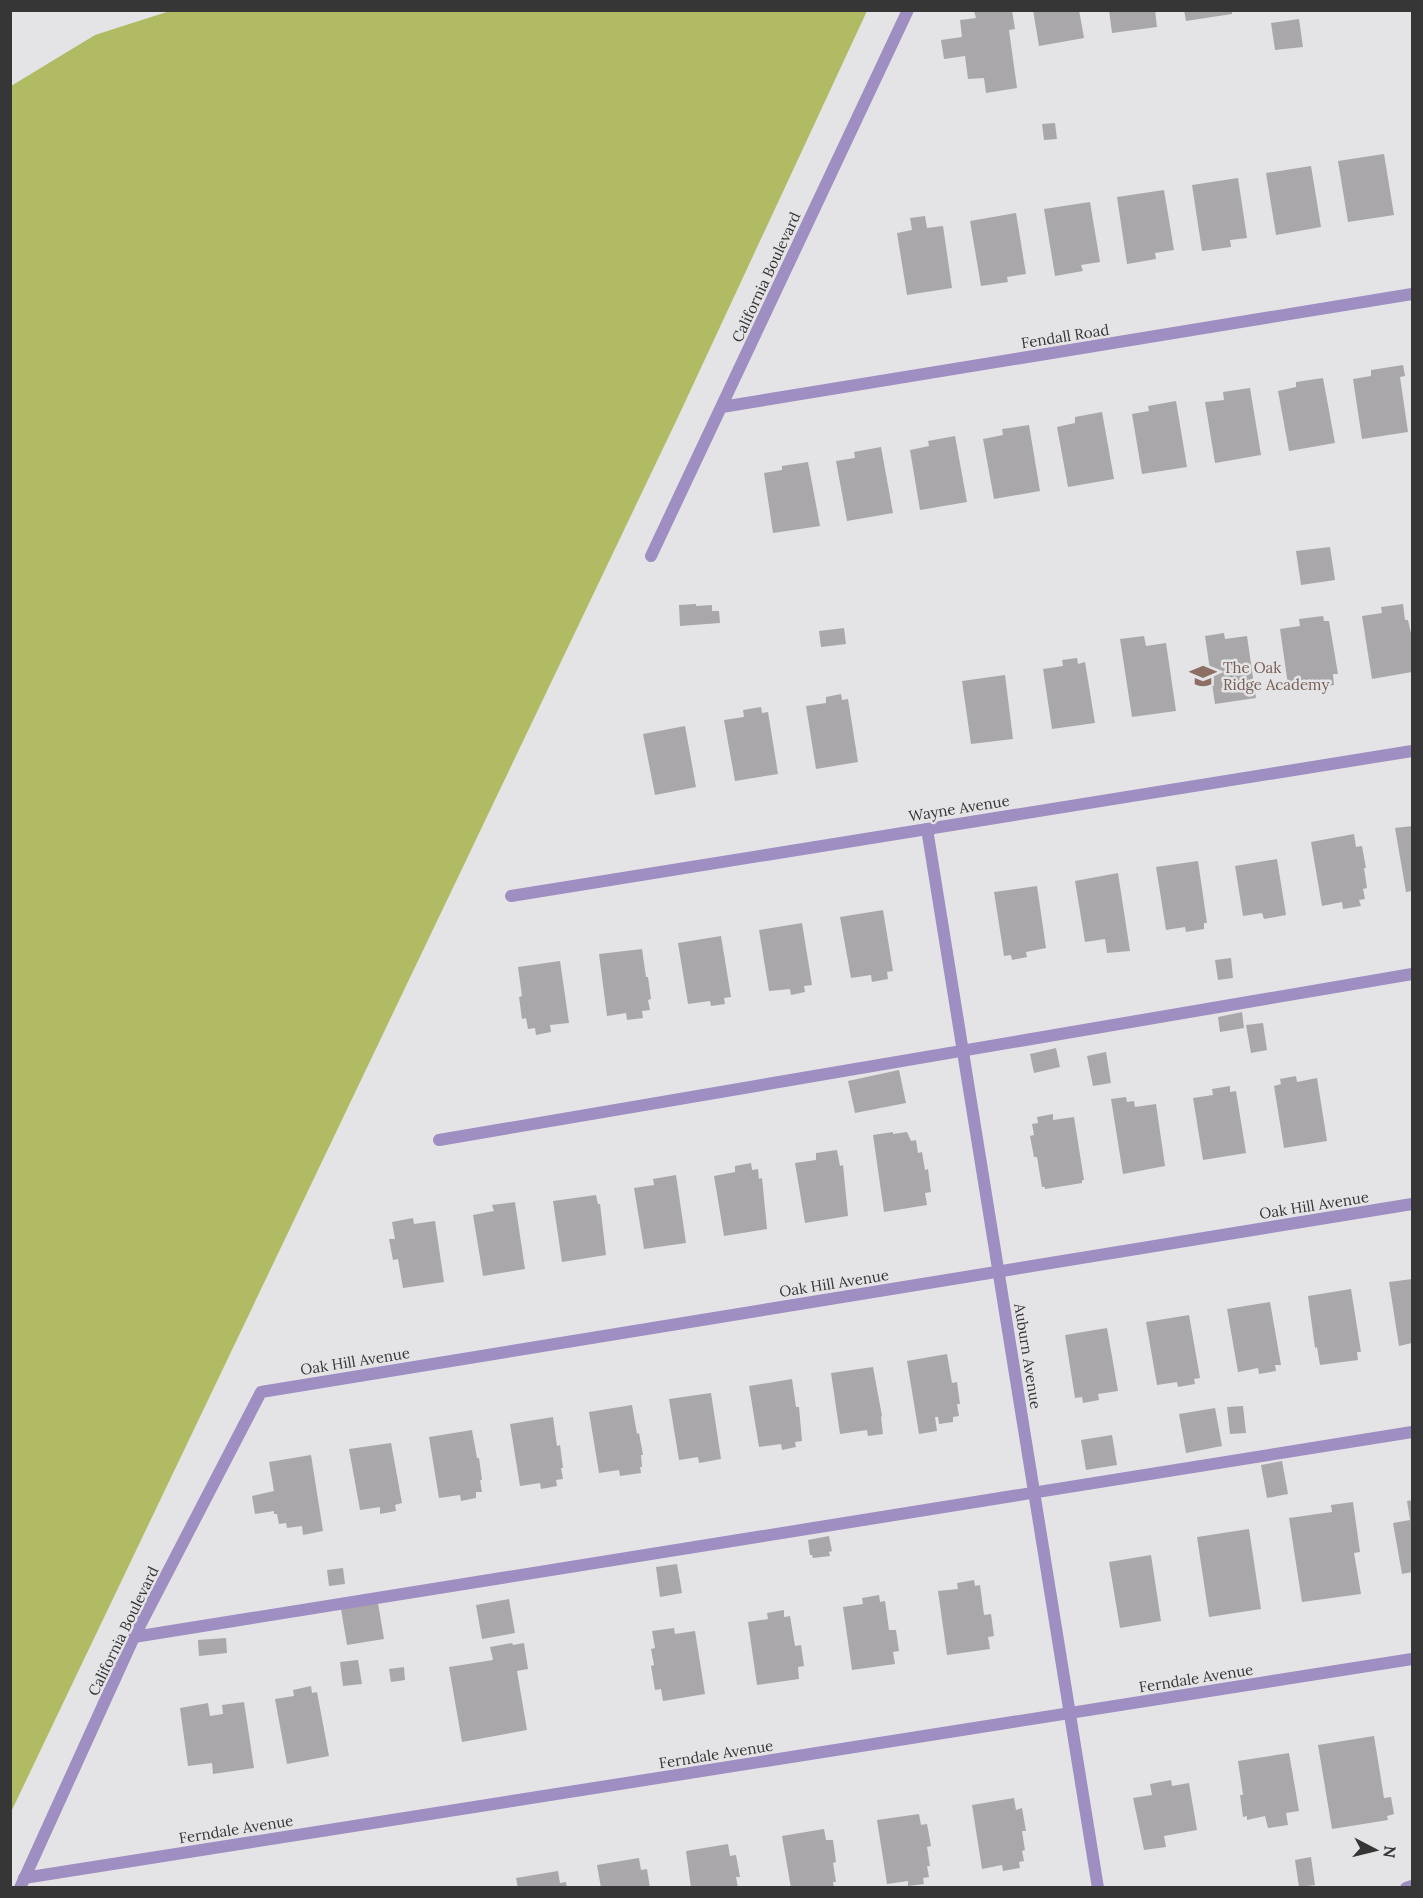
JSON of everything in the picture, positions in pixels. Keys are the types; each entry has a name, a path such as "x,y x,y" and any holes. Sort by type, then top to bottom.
{"street":[{"name":"California Boulevard","path":"651,556 908,10"},
{"name":"Fendall Road","path":"722,407 1413,294"},
{"name":"Wayne Avenue","path":"511,896 1413,751"},
{"name":"Auburn Avenue","path":"927,829 1098,1887"},
{"path":"439,1140 1413,974"},
{"name":"Oak Hill Avenue","path":"261,1392 1413,1204"},
{"name":"California Boulevard","path":"22,1883 134,1637 261,1392"},
{"path":"134,1637 1413,1432"},
{"name":"Ferndale Avenue","path":"22,1883 1413,1659"},
{"path":"1406,1887 1413,1886"}],"green space":[{"path":"173,10 867,11 679,415 11,1812 11,86 95,35"}],"building":[{"path":"1012,10 1015,29 1009,30 1017,88 986,93 984,78 968,79 965,56 944,59 941,40 962,37 960,20 976,18 974,11"},
{"path":"1033,10 1079,10 1084,38 1039,46"},
{"path":"1109,10 1155,10 1157,27 1112,33"},
{"path":"1184,10 1232,10 1232,14 1186,21"},
{"path":"1299,19 1303,47 1275,50 1271,23"},
{"path":"1055,123 1057,139 1044,140 1042,124"},
{"path":"1384,154 1394,215 1348,222 1338,161"},
{"path":"1311,166 1321,227 1276,235 1266,173"},
{"path":"1238,178 1247,238 1230,240 1231,247 1202,251 1192,185"},
{"path":"1164,190 1174,250 1155,253 1156,259 1127,264 1117,197"},
{"path":"1090,202 1100,262 1081,265 1083,271 1055,276 1044,209"},
{"path":"1016,213 1026,274 1007,277 1008,282 981,286 970,221"},
{"path":"925,216 927,228 943,226 952,288 907,295 897,233 912,230 910,218"},
{"path":"1403,365 1405,376 1400,377 1408,432 1362,439 1353,379 1371,376 1371,370"},
{"path":"1323,378 1335,443 1289,451 1278,391 1296,387 1296,382"},
{"path":"1250,388 1261,455 1215,463 1205,402 1224,400 1223,392"},
{"path":"1176,401 1187,467 1142,474 1132,414 1149,411 1148,406"},
{"path":"1102,412 1114,479 1068,487 1057,427 1075,423 1075,417"},
{"path":"1029,425 1040,491 994,499 983,439 1003,435 1002,429"},
{"path":"955,436 967,502 920,510 910,450 929,446 928,441"},
{"path":"881,447 893,513 847,521 836,461 855,458 854,452"},
{"path":"808,462 820,526 773,533 764,473 782,470 782,466"},
{"path":"1330,547 1335,580 1301,585 1296,551"},
{"path":"696,604 696,606 712,605 712,611 719,611 720,623 680,626 679,605"},
{"path":"1403,604 1405,620 1408,620 1412,638 1412,672 1372,679 1362,616 1382,613 1381,607"},
{"path":"1323,616 1324,621 1329,621 1338,674 1333,674 1334,685 1289,692 1280,629 1300,626 1299,619"},
{"path":"844,628 846,644 821,647 819,631"},
{"path":"1224,633 1225,639 1247,636 1256,698 1215,704 1205,636"},
{"path":"1144,636 1146,646 1166,643 1176,711 1132,717 1120,639"},
{"path":"1077,658 1078,664 1085,662 1095,723 1052,729 1043,669 1063,666 1062,660"},
{"path":"1005,675 1013,739 971,744 962,681"},
{"path":"841,694 842,700 848,699 858,762 816,769 806,706 826,703 826,697"},
{"path":"761,707 762,713 768,712 778,774 735,781 724,720 744,717 743,710"},
{"path":"685,726 696,787 655,795 643,734"},
{"path":"1412,826 1412,891 1406,892 1395,828"},
{"path":"1354,834 1356,847 1362,846 1366,868 1364,868 1367,888 1363,889 1365,899 1359,900 1361,906 1343,909 1342,902 1322,906 1311,842"},
{"path":"1277,859 1286,915 1264,919 1262,913 1243,916 1235,866"},
{"path":"1198,861 1207,923 1204,923 1204,929 1186,932 1185,927 1166,930 1156,867"},
{"path":"1118,873 1130,951 1107,953 1105,939 1085,942 1075,881"},
{"path":"1037,886 1046,948 1026,952 1027,957 1012,960 1011,955 1004,956 994,892"},
{"path":"883,910 893,971 887,972 888,979 872,982 871,975 851,978 840,917"},
{"path":"802,923 812,985 804,986 805,992 791,995 790,989 769,991 759,930"},
{"path":"721,936 731,997 724,998 725,1004 711,1006 710,1001 688,1004 678,943"},
{"path":"642,949 651,999 648,1000 650,1010 642,1011 643,1018 627,1020 626,1013 607,1016 599,954"},
{"path":"1231,958 1233,978 1218,980 1215,960"},
{"path":"560,961 569,1023 550,1025 551,1032 536,1035 535,1028 528,1029 526,1018 522,1019 518,967"},
{"path":"1242,1012 1244,1028 1220,1032 1218,1017"},
{"path":"1263,1023 1267,1050 1251,1053 1246,1025"},
{"path":"1056,1048 1060,1067 1034,1073 1030,1054"},
{"path":"1106,1052 1111,1083 1093,1086 1087,1056"},
{"path":"899,1070 906,1103 855,1113 848,1081"},
{"path":"1296,1076 1297,1082 1317,1078 1327,1141 1284,1148 1274,1086 1281,1084 1280,1079"},
{"path":"1230,1086 1230,1092 1236,1091 1246,1153 1203,1160 1193,1098 1213,1095 1212,1089"},
{"path":"1126,1097 1127,1102 1134,1101 1135,1107 1156,1104 1165,1166 1123,1174 1111,1099"},
{"path":"1053,1114 1053,1120 1074,1117 1084,1180 1082,1183 1045,1189 1042,1187 1037,1157 1034,1157 1030,1136 1034,1135 1032,1124 1038,1123 1037,1117"},
{"path":"893,1132 893,1134 907,1132 911,1141 916,1140 918,1153 922,1152 925,1170 928,1169 931,1192 925,1193 927,1205 884,1212 873,1135"},
{"path":"837,1150 840,1166 843,1165 848,1216 805,1223 795,1163 816,1160 816,1153"},
{"path":"751,1163 752,1170 758,1169 759,1179 762,1178 767,1229 724,1236 714,1176 735,1172 735,1166"},
{"path":"676,1175 686,1243 644,1249 634,1188 654,1185 653,1179"},
{"path":"596,1195 598,1204 600,1204 606,1255 562,1262 553,1201"},
{"path":"515,1202 525,1269 483,1276 473,1215 494,1211 492,1205"},
{"path":"413,1218 414,1224 435,1221 444,1282 403,1288 398,1259 393,1260 389,1239 395,1239 392,1222"},
{"path":"1412,1279 1412,1343 1399,1346 1389,1282"},
{"path":"1351,1289 1361,1352 1357,1352 1358,1360 1320,1365 1317,1347 1315,1348 1308,1296"},
{"path":"1270,1302 1281,1365 1275,1365 1276,1371 1259,1374 1258,1368 1238,1372 1227,1309"},
{"path":"1189,1315 1200,1378 1194,1379 1195,1384 1178,1387 1177,1382 1157,1385 1146,1322"},
{"path":"1107,1328 1118,1391 1098,1394 1099,1400 1083,1403 1082,1397 1075,1398 1065,1335"},
{"path":"947,1354 952,1383 957,1382 959,1416 953,1417 953,1422 939,1424 938,1417 935,1417 937,1431 919,1434 907,1361"},
{"path":"873,1367 883,1434 868,1436 867,1430 840,1434 831,1373"},
{"path":"792,1379 796,1407 799,1407 802,1441 795,1442 796,1447 782,1450 781,1444 759,1447 749,1386"},
{"path":"711,1393 721,1459 699,1463 698,1457 679,1460 669,1399"},
{"path":"632,1405 643,1455 641,1455 641,1473 620,1476 619,1470 599,1473 589,1412"},
{"path":"1243,1406 1246,1433 1230,1434 1227,1407"},
{"path":"1215,1408 1222,1446 1186,1453 1179,1414"},
{"path":"553,1417 557,1446 560,1445 563,1479 556,1480 557,1486 541,1489 540,1483 520,1486 510,1424"},
{"path":"472,1430 477,1458 479,1458 482,1492 476,1492 476,1498 461,1501 460,1495 439,1498 429,1437"},
{"path":"1112,1435 1117,1465 1086,1470 1081,1440"},
{"path":"391,1443 402,1503 395,1505 396,1511 380,1514 380,1507 360,1510 349,1449"},
{"path":"311,1455 323,1531 303,1535 302,1526 287,1528 286,1523 279,1524 274,1511 255,1514 252,1496 274,1491 269,1462"},
{"path":"1282,1461 1288,1494 1267,1498 1261,1465"},
{"path":"1412,1500 1412,1572 1402,1574 1393,1523 1410,1520 1407,1501"},
{"path":"1353,1502 1360,1552 1354,1553 1361,1594 1302,1602 1289,1518 1332,1512 1331,1505"},
{"path":"1249,1529 1261,1609 1209,1617 1197,1537"},
{"path":"829,1536 832,1551 829,1552 830,1556 813,1558 810,1555 808,1540"},
{"path":"1151,1555 1161,1621 1120,1628 1109,1562"},
{"path":"677,1564 682,1593 660,1597 656,1567"},
{"path":"343,1568 345,1584 329,1586 327,1570"},
{"path":"974,1580 975,1586 980,1585 984,1615 991,1614 994,1636 988,1637 990,1649 947,1655 938,1591 958,1589 957,1583"},
{"path":"879,1595 880,1602 885,1601 889,1630 896,1630 899,1651 893,1652 895,1664 852,1670 843,1607 863,1604 862,1598"},
{"path":"509,1599 515,1633 482,1639 476,1605"},
{"path":"378,1603 384,1639 347,1645 341,1609"},
{"path":"784,1610 784,1617 790,1616 795,1646 801,1645 804,1666 798,1667 799,1679 757,1685 748,1622 768,1619 767,1613"},
{"path":"674,1628 675,1634 695,1631 705,1694 663,1701 661,1689 655,1690 651,1666 654,1665 651,1649 655,1648 652,1631"},
{"path":"226,1638 227,1653 199,1656 198,1640"},
{"path":"512,1643 513,1645 524,1643 528,1669 517,1671 527,1730 462,1742 449,1667 493,1660 490,1647"},
{"path":"358,1660 362,1684 343,1686 340,1662"},
{"path":"404,1667 405,1680 391,1682 389,1669"},
{"path":"311,1686 312,1693 317,1692 329,1756 287,1764 275,1699 294,1696 293,1690"},
{"path":"244,1702 254,1768 213,1774 212,1763 188,1766 180,1708 208,1703 210,1716 223,1714 222,1705"},
{"path":"1374,1736 1384,1798 1391,1797 1394,1814 1387,1816 1388,1820 1332,1829 1318,1745"},
{"path":"1289,1753 1299,1811 1286,1813 1288,1825 1268,1828 1265,1816 1247,1820 1247,1816 1243,1817 1240,1795 1243,1795 1238,1761"},
{"path":"1171,1780 1172,1786 1189,1783 1197,1830 1164,1836 1166,1847 1144,1850 1133,1798 1152,1795 1150,1784"},
{"path":"1014,1798 1016,1810 1022,1808 1026,1831 1022,1831 1024,1861 1019,1862 1020,1868 1003,1871 1002,1865 982,1869 972,1805"},
{"path":"919,1814 921,1825 927,1824 931,1846 927,1847 929,1877 923,1878 924,1884 908,1886 908,1881 887,1884 877,1820"},
{"path":"824,1829 826,1840 833,1840 836,1862 833,1863 836,1882 833,1882 834,1888 791,1888 782,1836"},
{"path":"728,1844 730,1856 736,1855 740,1877 736,1877 738,1888 691,1888 686,1851"},
{"path":"1311,1857 1315,1885 1299,1887 1295,1860"},
{"path":"639,1858 641,1870 647,1869 650,1888 601,1888 597,1865"},
{"path":"558,1871 560,1883 566,1882 567,1888 518,1888 516,1878"}],"place":[{"name":"The Oak Ridge Academy","path":"1203,676"}]}
